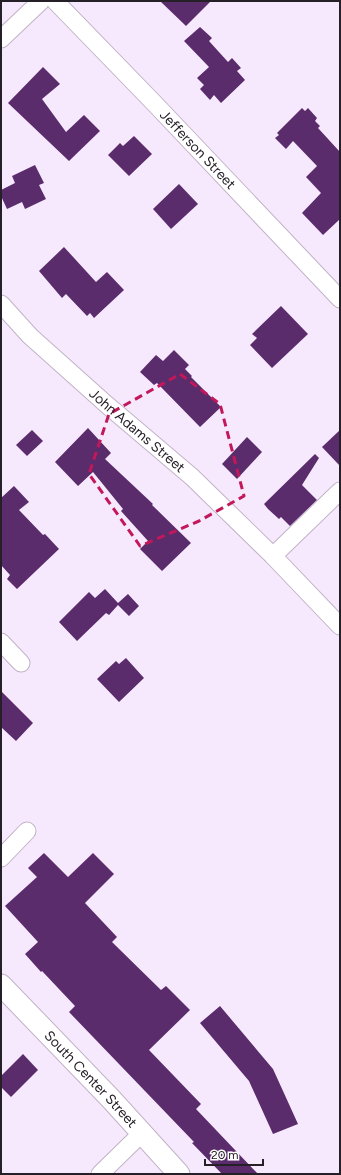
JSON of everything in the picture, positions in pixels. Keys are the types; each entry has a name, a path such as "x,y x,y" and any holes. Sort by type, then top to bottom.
{"street":[{"path":"1,39 41,1"},
{"name":"Jefferson Street","path":"55,1 340,299"},
{"name":"John Adams Street","path":"1,304 30,336 106,404 192,477 273,556 340,626"},
{"path":"273,556 340,491"},
{"path":"1,642 21,663"},
{"path":"1,858 28,831"},
{"name":"South Center Street","path":"1,984 179,1174"},
{"path":"100,1174 142,1133"}],"highlighted area":[{"path":"180,374 220,404 244,496 199,521 140,546 89,474 109,414"}],"building":[{"path":"160,1 211,1 186,26"},
{"path":"200,27 212,38 209,41 228,62 232,58 241,68 237,71 245,80 221,103 214,95 210,100 200,89 204,85 197,78 209,67 184,41"},
{"path":"43,67 60,84 42,99 66,132 84,115 100,131 69,161 8,103"},
{"path":"302,108 305,111 308,108 317,118 315,121 320,126 318,128 340,152 340,219 323,235 302,213 321,193 306,177 317,166 293,141 286,149 275,138 279,135 277,133"},
{"path":"134,136 152,154 129,176 108,155 120,143 123,146"},
{"path":"35,165 44,183 39,185 46,199 25,209 22,202 7,209 1,196 1,190 15,183 12,176"},
{"path":"179,184 198,204 171,229 153,209"},
{"path":"64,247 96,282 107,272 124,290 94,318 90,313 87,316 66,294 62,298 39,271"},
{"path":"281,306 308,334 272,368 250,345 257,338 252,334"},
{"path":"174,350 189,365 185,369 192,376 191,377 221,407 200,427 157,383 154,385 140,372 156,355 163,361"},
{"path":"88,428 111,453 105,459 153,504 152,505 191,543 162,571 140,549 148,541 121,511 123,509 93,472 78,486 55,462"},
{"path":"32,430 43,441 27,456 16,445"},
{"path":"340,430 340,466 322,447"},
{"path":"247,437 262,452 237,479 222,464"},
{"path":"315,454 319,458 302,485 317,500 290,526 281,517 279,519 264,504"},
{"path":"14,486 29,502 19,510 59,549 17,589 7,579 10,575 1,565 1,498"},
{"path":"105,589 118,603 128,594 139,606 129,616 118,605 109,615 106,613 77,641 59,622 89,592 95,598"},
{"path":"126,658 144,678 119,702 97,679 116,661 119,664"},
{"path":"1,691 33,723 16,741 1,727"},
{"path":"44,853 68,877 93,853 114,874 85,903 117,937 112,942 161,990 166,986 190,1010 149,1050 201,1104 196,1109 258,1174 222,1174 192,1143 194,1142 69,1012 75,1006 25,954 38,942 5,906 37,877 28,868"},
{"path":"220,1006 273,1069 298,1124 273,1134 249,1081 200,1023"},
{"path":"23,1054 38,1070 11,1097 1,1087 1,1076"}]}
